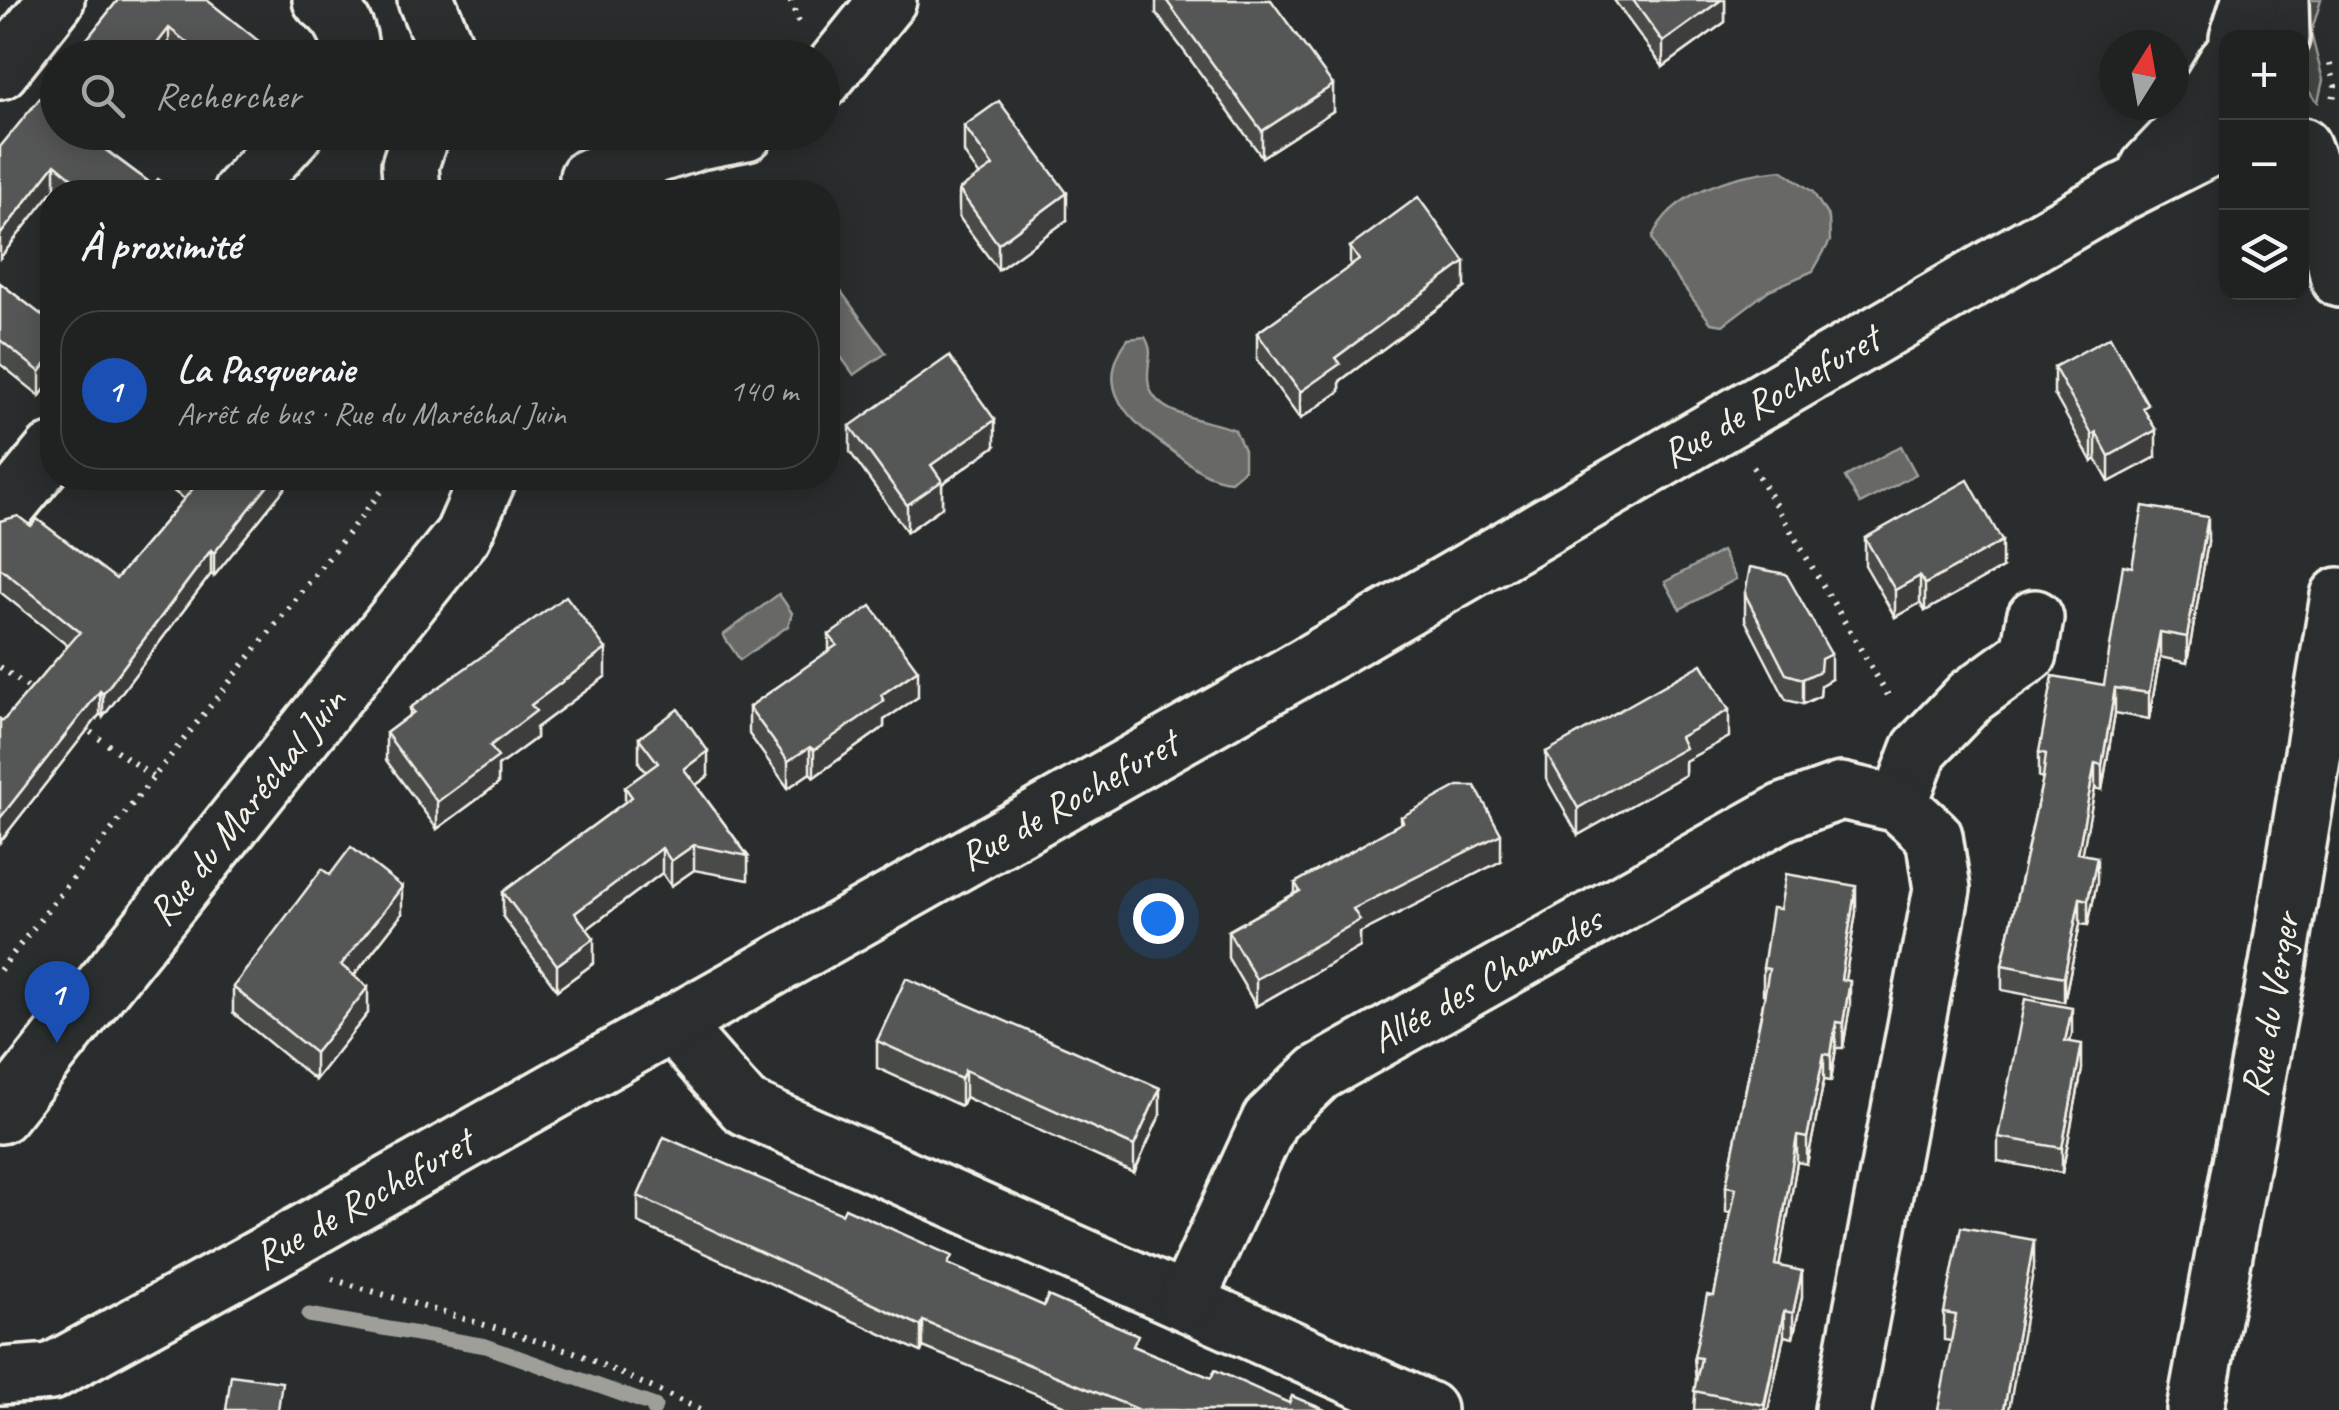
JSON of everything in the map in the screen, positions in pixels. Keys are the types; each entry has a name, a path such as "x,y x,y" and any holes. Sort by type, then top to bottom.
{"street":[{"path":"0,72 56,0"},
{"path":"321,0 344,24 348,40"},
{"path":"426,0 443,40"},
{"path":"840,60 888,0"},
{"name":"Rue de Rochefuret","path":"2121,193 2188,126 2219,84"},
{"name":"Rue de Rochefuret","path":"0,1376 50,1372 1291,674 2121,193 2219,144"},
{"path":"252,180 279,150"},
{"path":"411,180 410,165 415,150"},
{"path":"583,168 660,150"},
{"path":"2309,164 2321,195 2339,279"},
{"path":"0,516 40,467"},
{"name":"Rue du Maréchal Juin","path":"0,1115 463,535 482,490"},
{"name":"Rue du Verger","path":"2195,1410 2281,946 2339,596"},
{"path":"1843,1410 1942,888 1934,836 1899,804 1920,749 1971,696 2028,654 2035,618"},
{"name":"Allée des Chamades","path":"1186,1302 1270,1120 1320,1073 1783,812 1840,791 1899,804"},
{"path":"672,1024 745,1108 1428,1410"}],"path":[{"path":"1745,453 1920,749"},
{"path":"0,970 382,490"},
{"path":"0,668 46,700"},
{"path":"77,722 154,778"},
{"path":"316,1274 574,1352 701,1410"}],"shaded area":[{"path":"2308,0 2321,0 2311,33 2323,80 2318,102 2309,91 2309,30 2301,30"},
{"path":"1782,170 1813,192 1829,218 1830,241 1813,271 1769,290 1723,325 1711,323 1658,253 1652,238 1661,222 1689,197 1726,181"},
{"path":"840,290 886,353 854,375 840,356"},
{"path":"1145,337 1150,352 1150,389 1157,400 1180,414 1235,430 1244,450 1244,470 1231,481 1192,466 1142,427 1120,402 1113,373 1118,357 1128,339"},
{"path":"1901,446 1916,474 1860,504 1845,477"},
{"path":"1722,551 1736,579 1680,609 1665,582"},
{"path":"779,594 792,613 788,626 740,660 723,635"}],"building":[{"path":"118,0 207,0 257,40 184,40 169,28 160,40 86,40"},
{"path":"1166,0 1271,0 1333,85 1262,131"},
{"path":"1633,0 1721,0 1663,42"},
{"path":"40,98 40,150 105,150 146,180 74,180 55,164 0,235 0,147"},
{"path":"999,101 1067,193 998,244 959,190 993,166 964,126"},
{"path":"1418,197 1465,262 1335,358 1340,364 1300,392 1257,333 1359,260 1350,247"},
{"path":"0,283 40,314 40,372 0,340"},
{"path":"2110,337 2148,405 2143,408 2156,430 2109,456 2096,432 2092,435 2054,367"},
{"path":"949,356 995,420 931,465 942,481 907,505 850,426"},
{"path":"1968,480 2002,541 1925,584 1920,576 1895,590 1865,538"},
{"path":"192,490 264,490 214,553 211,550 103,694 100,691 0,818 0,719 3,721 80,632 0,568 0,521 18,516 31,526 37,519 116,579"},
{"path":"2143,506 2208,517 2187,637 2160,632 2149,693 2115,688 2102,765 2095,763 2078,853 2097,857 2088,900 2080,898 2064,977 2002,965 2043,778 2046,754 2039,752 2053,676 2104,685 2123,565 2132,567"},
{"path":"1750,567 1786,574 1831,654 1821,659 1820,671 1803,679 1786,674 1745,594"},
{"path":"566,596 606,649 531,705 536,711 490,746 498,757 437,802 386,733 414,712 410,708"},
{"path":"871,606 918,670 881,695 884,701 814,750 810,747 788,761 749,707 837,645 829,635"},
{"path":"1702,664 1729,710 1680,737 1685,748 1578,808 1546,752"},
{"path":"678,709 708,751 684,769 748,856 694,845 671,861 662,848 575,913 594,938 557,965 503,892 632,797 625,787 658,763 639,738"},
{"path":"1458,786 1475,786 1501,834 1353,909 1360,920 1256,979 1228,931 1300,891 1295,883"},
{"path":"351,847 402,887 341,965 368,987 315,1053 233,987 322,869 330,875"},
{"path":"1786,874 1856,886 1841,979 1850,981 1843,1023 1836,1022 1831,1055 1824,1054 1807,1138 1797,1136 1775,1265 1802,1271 1793,1313 1784,1311 1764,1405 1694,1391 1701,1358 1694,1357 1707,1295 1714,1296 1736,1188 1726,1186 1769,969 1763,968 1772,908 1780,909"},
{"path":"906,978 1160,1088 1134,1146 965,1070 961,1079 877,1041"},
{"path":"2025,999 2072,1008 2065,1041 2082,1044 2062,1148 1998,1137"},
{"path":"664,1137 842,1214 845,1208 952,1256 948,1264 1044,1306 1048,1296 1138,1335 1133,1346 1211,1378 1215,1370 1289,1403 1292,1396 1325,1410 1139,1410 923,1321 921,1326 638,1196"},
{"path":"1961,1227 2034,1240 2004,1410 1938,1410 1956,1315 1944,1313"},
{"path":"231,1375 282,1382 278,1410 226,1410"}],"waterway":[{"path":"309,1315 486,1346 655,1406 654,1410"}],"place":[{"name":"La Pasqueraie","path":"57,1043"}]}
